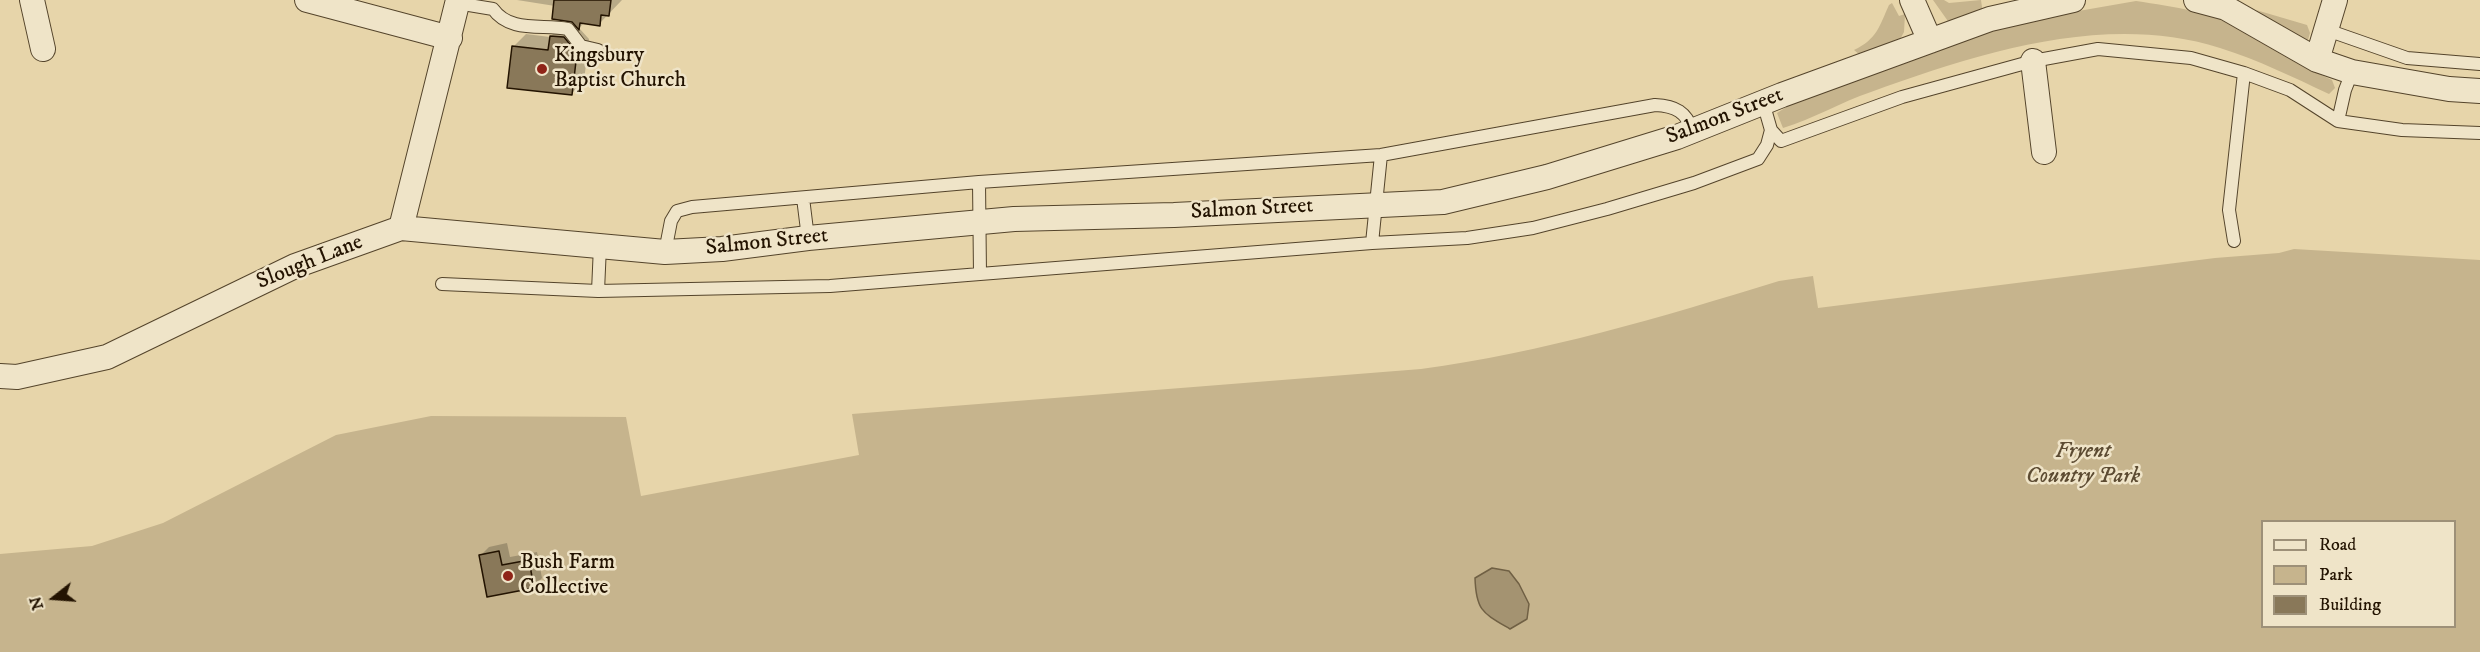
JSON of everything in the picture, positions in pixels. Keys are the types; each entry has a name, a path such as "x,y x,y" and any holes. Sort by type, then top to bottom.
{"street":[{"path":"32,0 43,49"},
{"path":"307,0 450,38"},
{"path":"1912,0 1930,41"},
{"name":"Salmon Street","path":"401,228 665,252 722,249 808,238 1014,219 1443,202 1547,177 1693,131 1763,102 1990,19 2073,0"},
{"path":"2196,0 2226,8 2260,25 2317,60 2352,72 2449,89 2480,91"},
{"path":"2317,60 2335,0"},
{"path":"401,228 450,38 457,2"},
{"path":"2033,61 2044,152"},
{"name":"Slough Lane","path":"0,376 17,377 107,357 295,266 401,228"}],"lane":[{"path":"457,2 493,9 500,19 510,24 568,29 581,46 598,50"},
{"path":"2326,30 2407,58 2480,64"},
{"path":"1763,102 1771,130 1781,141 1902,97 2033,61 2098,49 2191,58 2244,73 2290,90 2338,121 2402,130 2459,134 2480,133"},
{"path":"2338,121 2352,72"},
{"path":"2234,241 2229,210 2244,73"},
{"path":"665,252 671,221 677,211 692,207 979,182 1381,155 1655,105 1669,105 1681,110 1689,120 1693,131"},
{"path":"442,284 598,291 830,286 1372,243 1467,238 1533,228 1694,183 1758,159 1767,145 1771,130"},
{"path":"1372,243 1381,155"},
{"path":"979,182 980,274"},
{"path":"803,198 808,238"},
{"path":"598,291 600,246"}],"green space":[{"path":"1933,0 1944,0 1949,3 1981,0 1983,14 1950,24"},
{"path":"2136,1 2193,11 2235,24 2332,80 2335,88 2329,94 2275,69 2220,48 2176,38 2132,34 2088,36 1999,51 1913,77 1783,128 1777,113 1799,99 1927,49 2044,17"},
{"path":"1892,3 1899,16 1905,14 1904,32 1897,45 1860,55 1854,50 1873,37"},
{"path":"2256,10 2307,25 2310,33 2308,40 2298,40"},
{"name":"Fryent Country Park","path":"2294,249 2480,260 2480,652 0,652 0,554 92,546 163,523 336,435 431,416 626,417 641,496 859,455 852,414 1421,369 1557,344 1779,281 1813,276 1818,308 2215,258 2279,253"}],"shaded area":[{"path":"1492,568 1509,571 1519,584 1529,604 1527,619 1510,629 1487,615 1477,598 1475,578"}],"building":[{"path":"554,0 611,0 609,16 601,15 600,26 580,23 579,30 572,22 552,19"},
{"name":"Kingsbury Baptist Church","path":"550,36 564,37 577,53 572,95 507,88 512,46 548,50"},
{"name":"Bush Farm Collective","path":"499,551 502,565 529,560 534,588 487,597 479,555"}],"place":[{"name":"Kingsbury Baptist Church","path":"542,69"},
{"name":"Bush Farm Collective","path":"508,576"}]}
